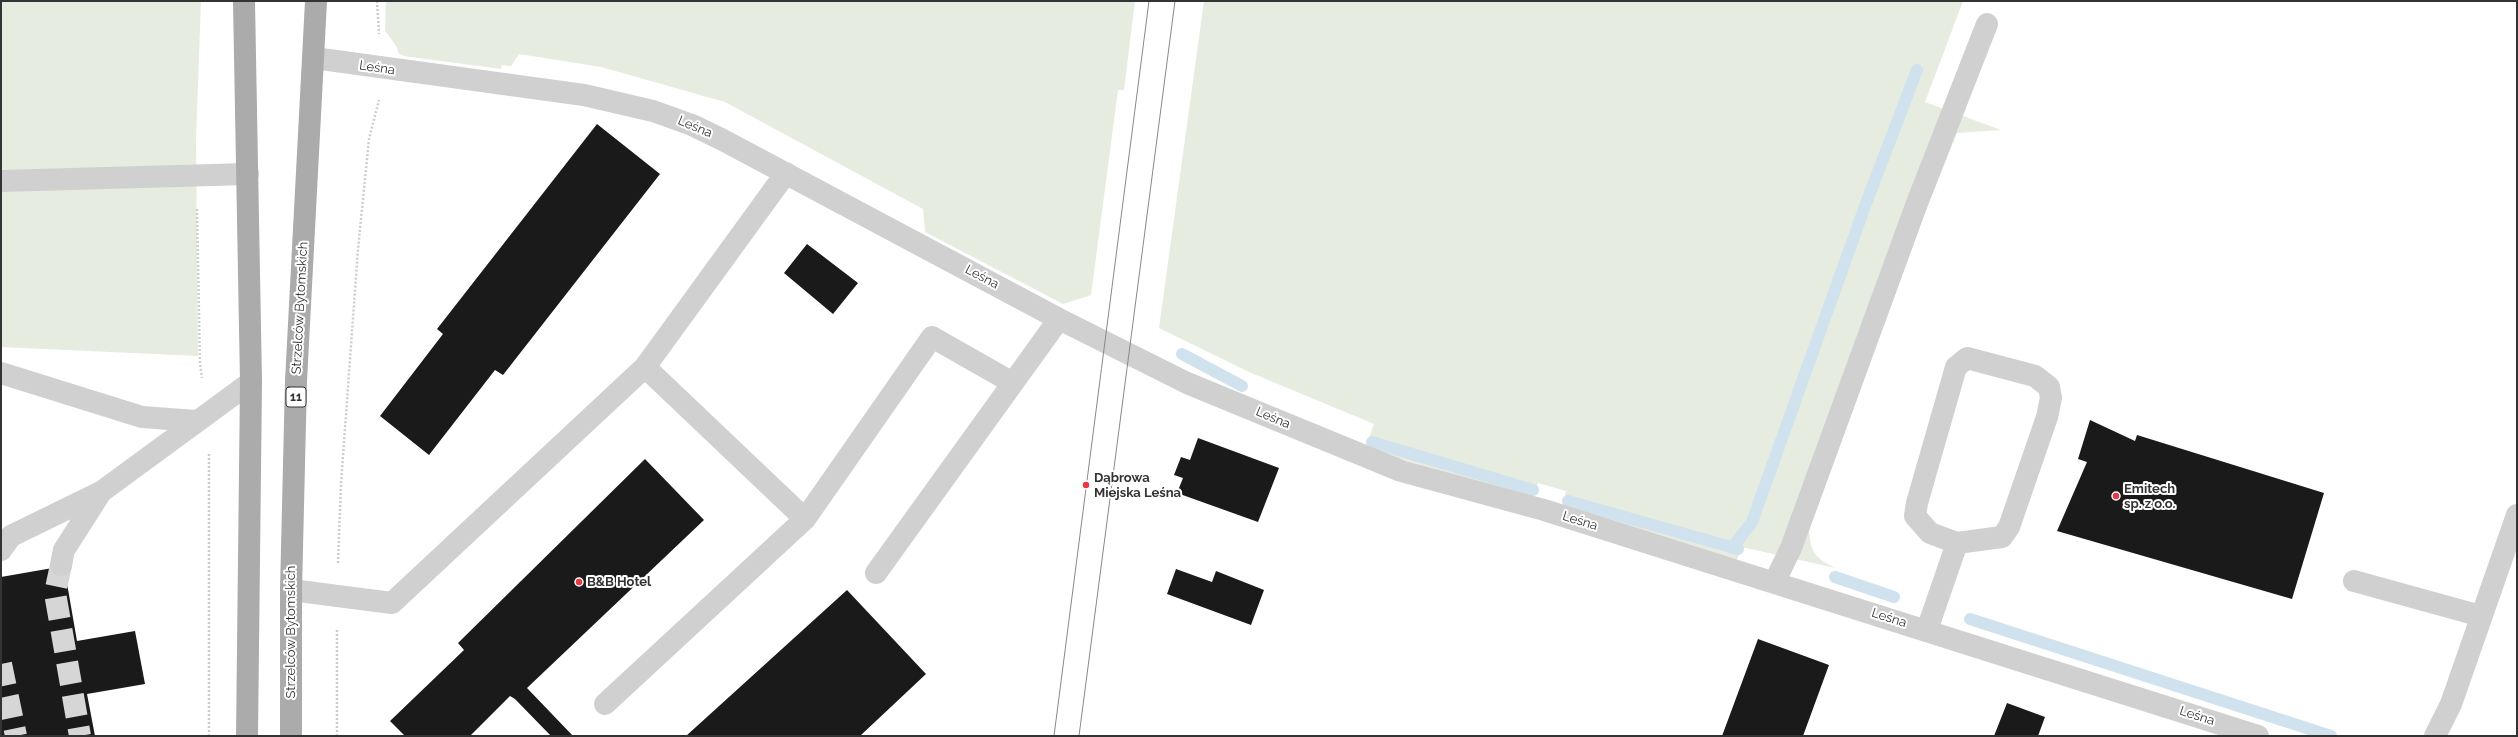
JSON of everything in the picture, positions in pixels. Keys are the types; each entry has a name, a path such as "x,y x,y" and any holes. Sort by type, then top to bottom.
{"main road":[{"path":"244,1 251,382 248,736"},
{"name":"Strzelców Bytomskich","path":"290,736 291,590 296,381 316,1"}],"street":[{"path":"1775,582 1794,541 1917,203 1988,24"},
{"name":"Leśna","path":"314,58 384,69 584,95 652,111 692,125 786,173 1059,319 1187,382 1401,471 1544,510 1928,630 2258,736"},
{"path":"291,590 392,604 645,367 786,173"},
{"path":"1,181 248,174"},
{"path":"876,573 1059,319"},
{"path":"605,704 805,519 932,337 1013,383"},
{"path":"1967,358 2035,376 2049,387 2051,398 2047,417 2009,528 2002,537 1957,543 1930,533 1916,516 1917,503 1956,367 1967,358"},
{"path":"645,367 805,519"},
{"path":"1,372 142,417 202,417"},
{"path":"1,550 11,536 101,492 251,382"},
{"path":"60,565 64,550 101,492"},
{"path":"2435,736 2451,704 2517,515"},
{"path":"1928,630 1957,543"},
{"path":"2354,581 2481,616"}],"path":[{"path":"337,736 337,597 341,484 358,249 368,139 376,113 384,69 377,1"},
{"path":"209,736 197,204 214,175"}],"shaded area":[{"path":"1,1 201,1 196,138 198,356 1,347"},
{"path":"386,1 1135,1 1124,90 1118,90 1091,295 1063,304 925,232 923,209 725,102 601,67 519,54 511,66 502,65 501,69 404,56 398,53 397,47 385,31"},
{"path":"1204,1 1963,1 1925,102 2001,130 1957,133 1923,218 1809,530 1811,544 1815,554 1822,561 1835,568 1742,547 1737,560 1562,507 1566,491 1538,483 1532,498 1384,454 1366,446 1374,424 1249,372 1159,328"}],"building":[{"path":"597,124 660,174 503,375 495,370 429,455 380,416 443,334 437,329"},
{"path":"807,244 858,283 833,314 784,273"},
{"path":"2090,420 2135,441 2137,435 2324,493 2292,599 2057,531 2087,462 2078,459"},
{"path":"1198,438 1279,468 1258,522 1177,493 1183,478 1174,475 1181,457 1190,460"},
{"name":"B&B Hotel","path":"645,459 704,520 527,688 573,736 551,736 515,699 510,696 470,736 405,736 390,721 464,650 458,643"},
{"path":"64,566 77,641 135,631 145,684 87,694 95,736 1,736 1,577"},
{"path":"1176,569 1212,582 1216,571 1264,590 1251,625 1167,594"},
{"path":"847,590 926,674 860,736 686,736"},
{"path":"1758,639 1829,665 1803,736 1722,736"},
{"path":"2007,703 2045,717 2038,736 1994,736"}],"waterway":[{"path":"1732,548 1752,522 1865,206 1917,70"},
{"path":"1182,354 1242,386"},
{"path":"1372,442 1533,490"},
{"path":"1568,501 1738,549"},
{"path":"1835,577 1894,597"},
{"path":"1970,619 2331,736"}],"tunnel":[{"path":"61,565 55,593 80,736"},
{"path":"1,664 16,736"}],"tram line":[{"path":"1054,736 1149,1"},
{"path":"1079,736 1175,1"}],"place":[{"name":"Dąbrowa Miejska Leśna","path":"1086,485"},
{"name":"Emitech sp. z o.o.","path":"2116,496"},
{"name":"B&B Hotel","path":"579,582"}]}
